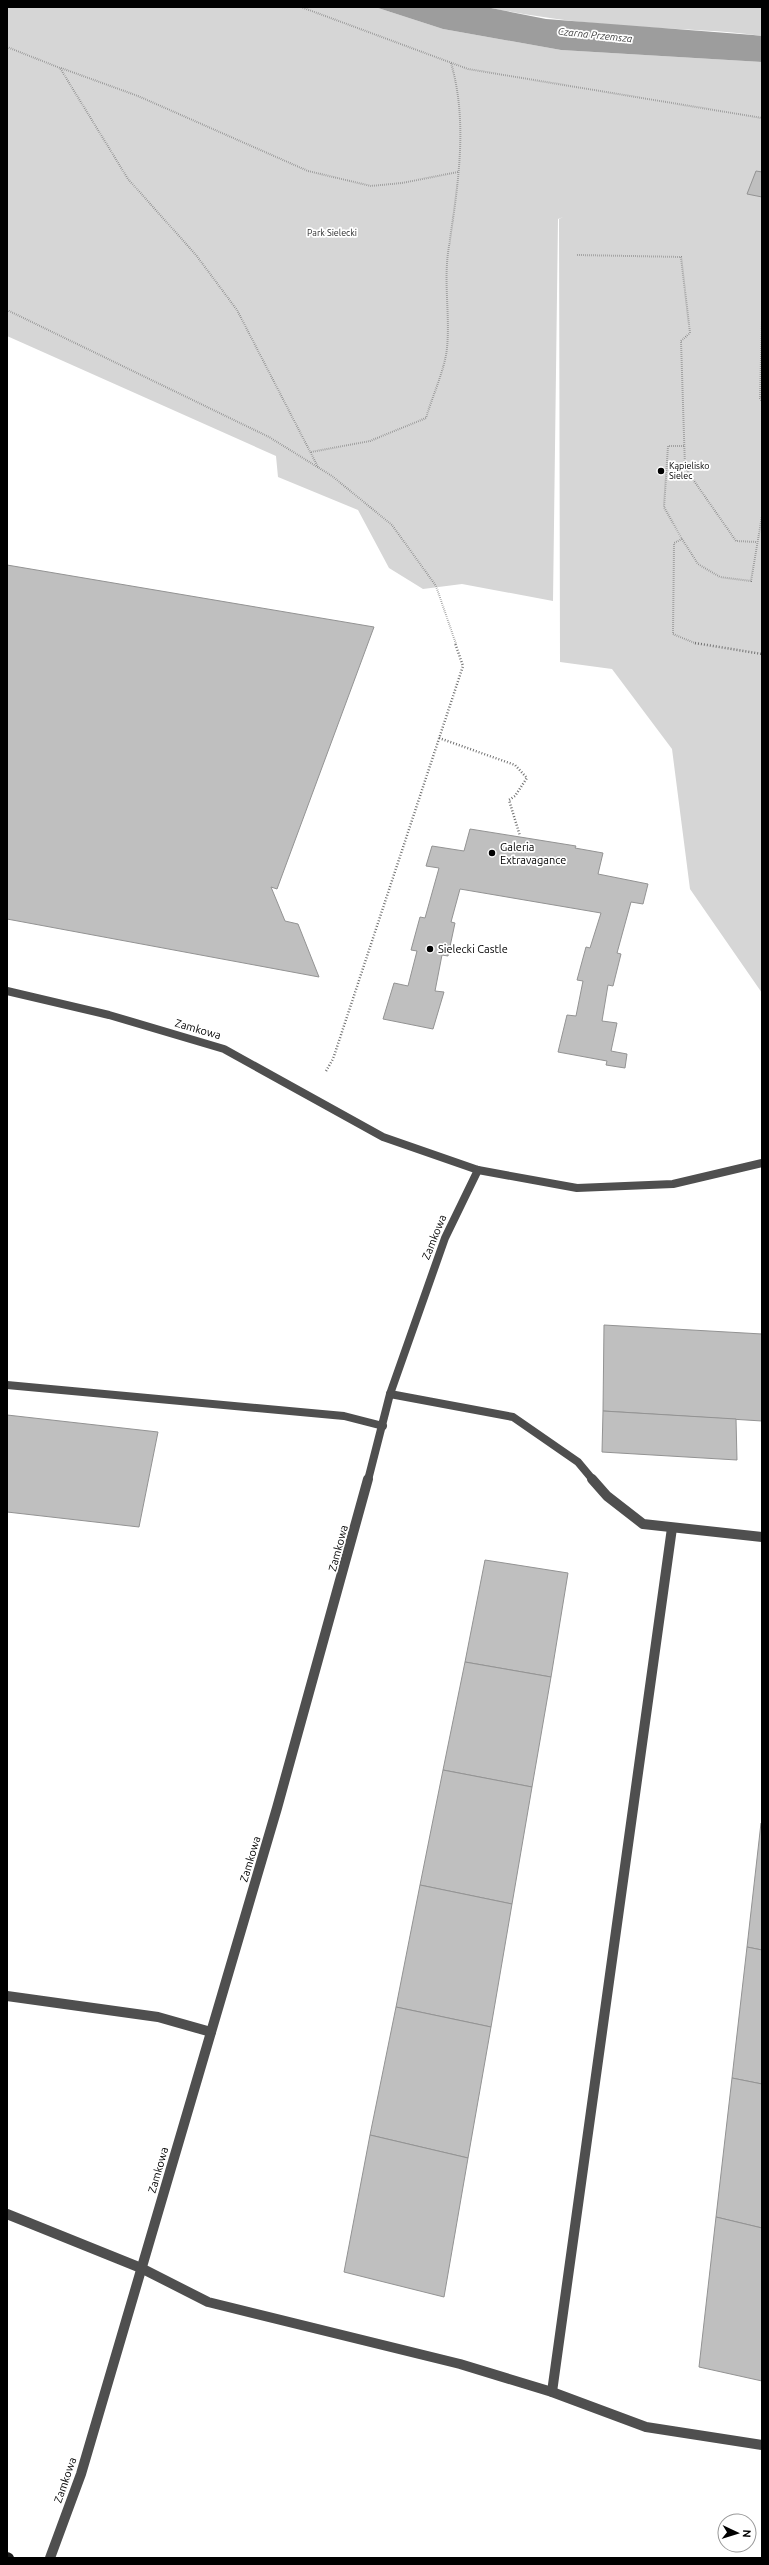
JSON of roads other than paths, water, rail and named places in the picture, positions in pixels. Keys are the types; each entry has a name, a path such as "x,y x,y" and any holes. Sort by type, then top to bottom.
{"street":[{"name":"Zamkowa","path":"7,991 109,1015 224,1049 311,1095 383,1137 478,1170 577,1188 673,1184 762,1163"},
{"name":"Zamkowa","path":"50,2558 81,2474 280,1800 383,1426 390,1394 445,1238 478,1170"},
{"path":"7,1385 344,1416 383,1426"},
{"path":"390,1394 513,1417 578,1462 608,1496 643,1524 762,1537"},
{"path":"552,2392 558,2337 672,1528"},
{"path":"7,1996 158,2017 211,2032"},
{"path":"7,2214 142,2268 208,2302 460,2364 552,2392 646,2427 738,2443 762,2444"}],"water":[{"name":"Czarna Przemsza","path":"375,7 486,7 546,19 762,36 762,62 561,50 443,29"}],"place":[{"name":"Kąpielisko Sielec","path":"661,471"},
{"name":"Galeria Extravagance","path":"492,853"},
{"name":"Sielecki Castle","path":"430,949"}],"park label":[{"name":"Park Sielecki","path":"332,233"}]}
